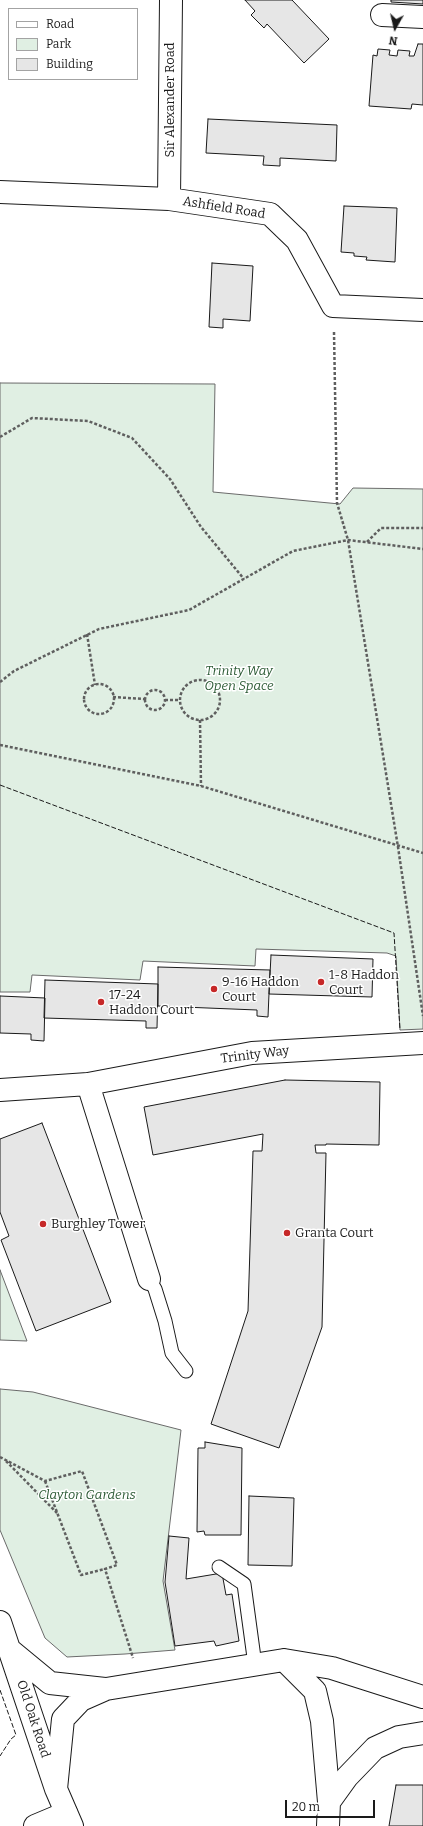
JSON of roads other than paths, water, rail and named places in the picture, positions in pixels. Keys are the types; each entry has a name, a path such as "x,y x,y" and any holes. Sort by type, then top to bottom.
{"street":[{"name":"Sir Alexander Road","path":"169,199 171,0"},
{"path":"382,15 423,17"},
{"name":"Ashfield Road","path":"0,192 169,199 270,214 296,240 333,306 423,310"},
{"name":"Trinity Way","path":"0,1090 88,1084 252,1053 423,1043"},
{"path":"88,1084 149,1279"},
{"name":"Old Oak Road","path":"0,1622 56,1789 69,1820"},
{"name":"Old Oak Road","path":"10,1650 50,1683 106,1689"},
{"path":"284,1660 315,1692 322,1721 329,1802 328,1826"},
{"path":"106,1689 284,1660 332,1668 423,1697"},
{"name":"Old Oak Road","path":"56,1789 62,1719 81,1700 106,1689"},
{"path":"329,1802 347,1777 375,1748 400,1737 423,1733"},
{"path":"35,1826 69,1820"}],"lane":[{"path":"149,1279 155,1289 165,1321 172,1353 186,1371"},
{"path":"219,1567 244,1584 255,1665"}],"place":[{"name":"1-8 Haddon Court","path":"321,982"},
{"name":"9-16 Haddon Court","path":"214,989"},
{"name":"17-24 Haddon Court","path":"101,1002"},
{"name":"Burghley Tower","path":"43,1224"},
{"name":"Granta Court","path":"287,1233"}],"park label":[{"name":"Trinity Way Open Space","path":"239,678"},
{"name":"Clayton Gardens","path":"87,1495"}]}
